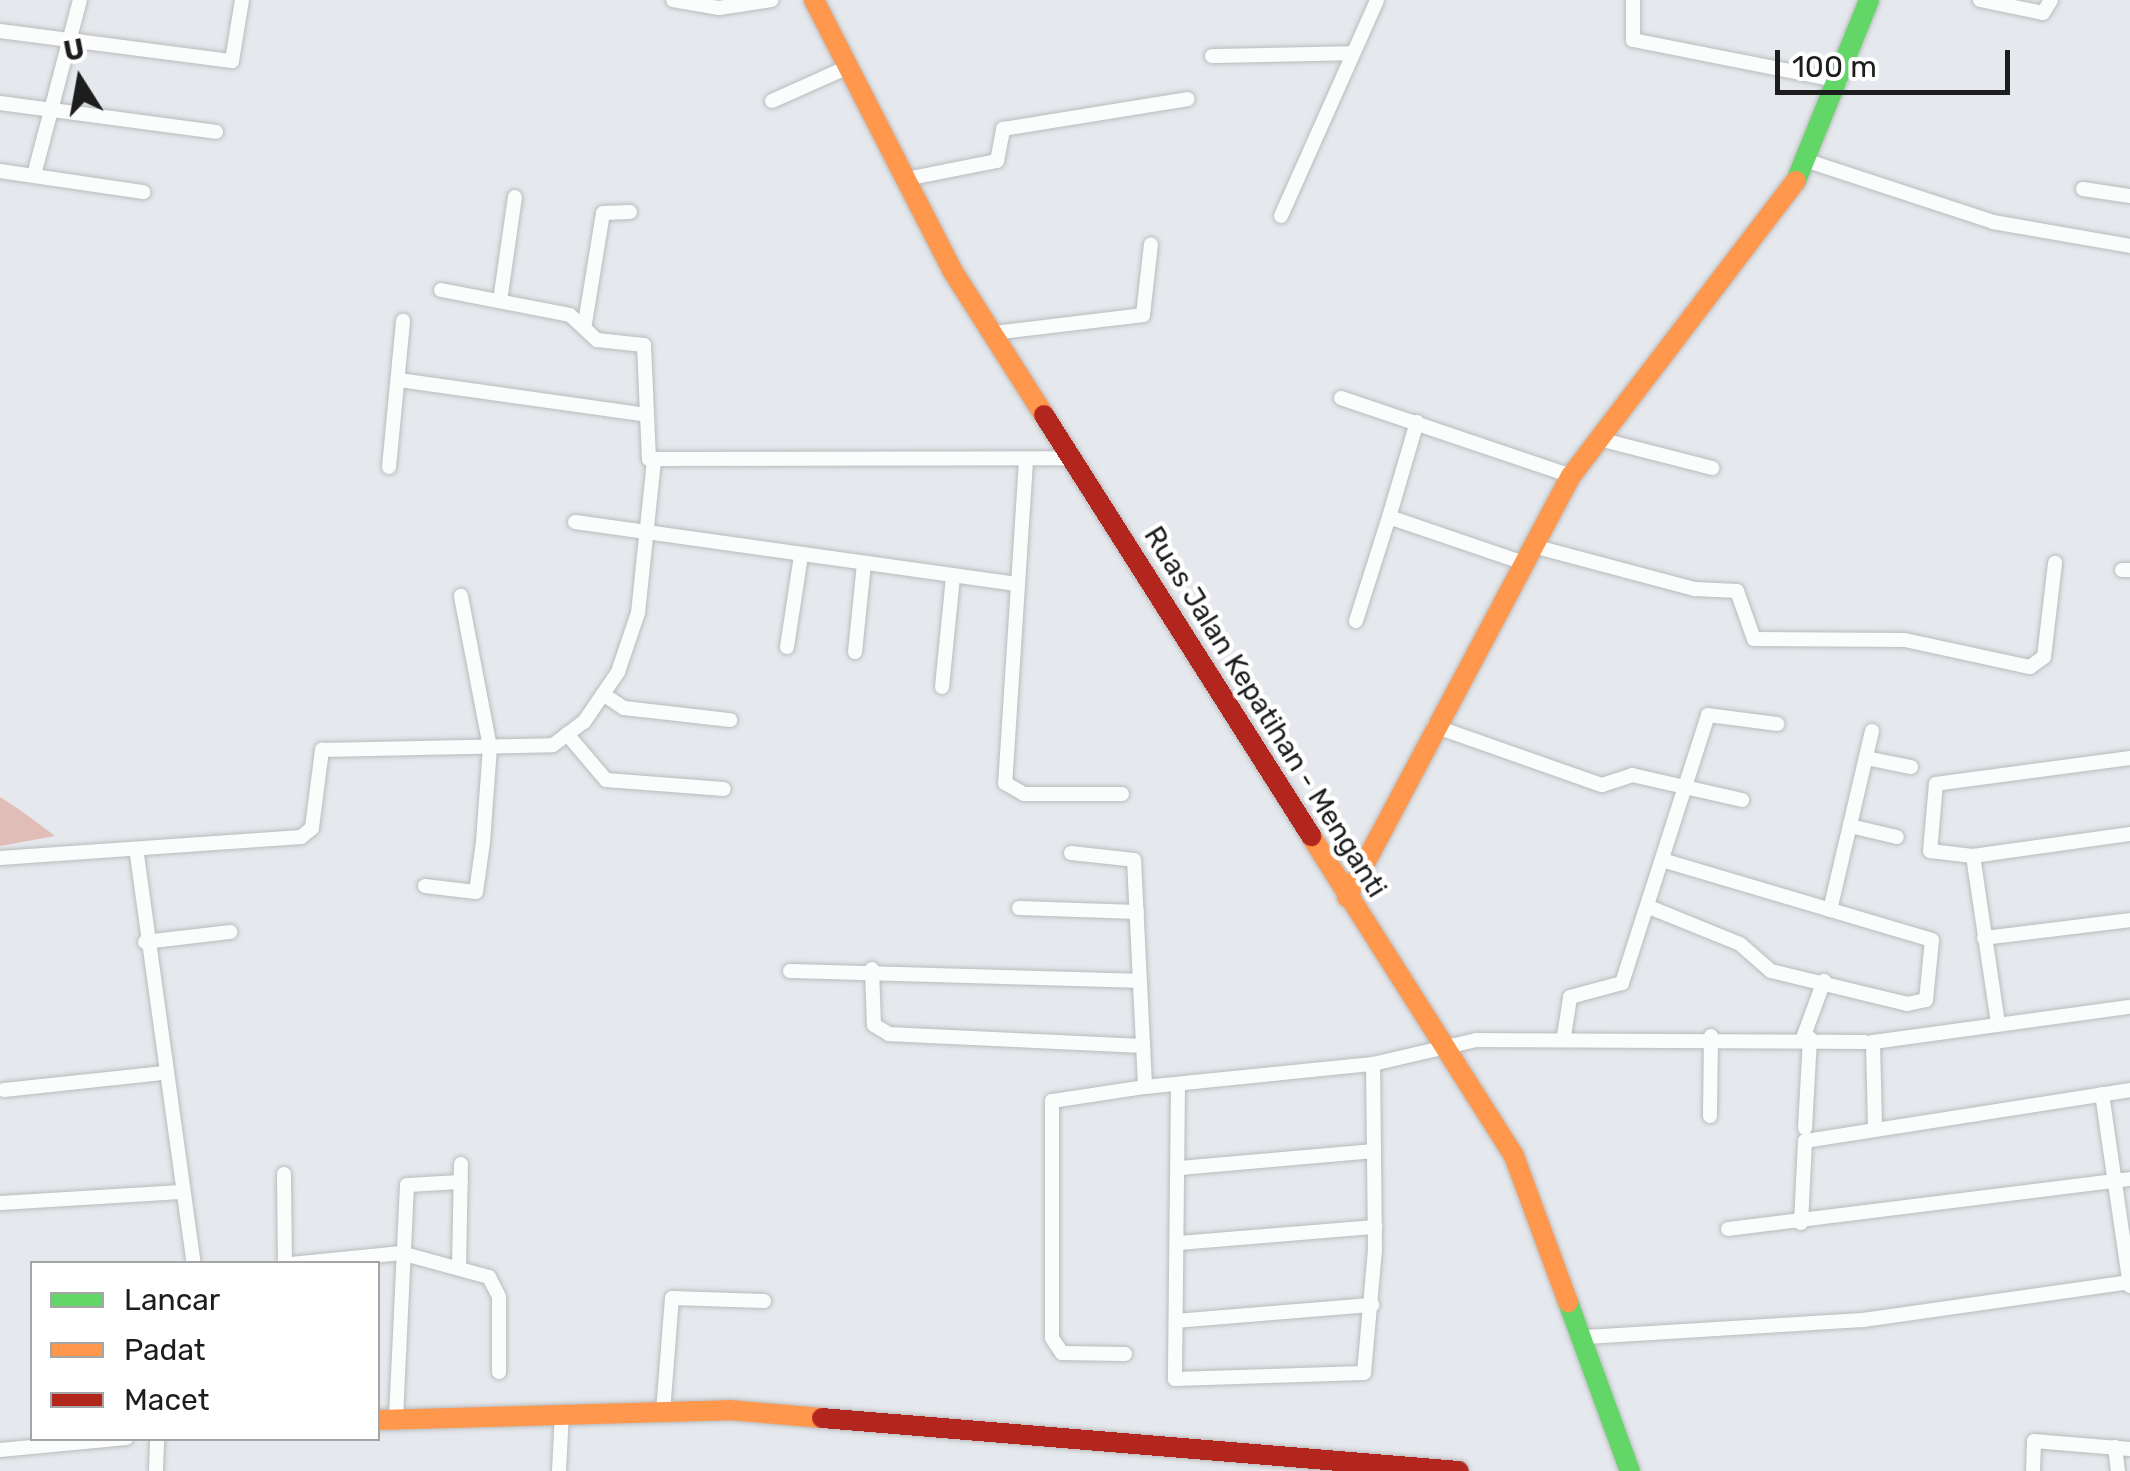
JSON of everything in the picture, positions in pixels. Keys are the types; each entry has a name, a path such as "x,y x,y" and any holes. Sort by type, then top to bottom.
{"street":[{"path":"34,175 55,110 80,0"},
{"path":"0,31 232,61 242,0"},
{"path":"673,0 719,8 771,0"},
{"name":"Ruas Jalan Kepatihan - Menganti","path":"814,0 906,179 993,333 1514,1156 1585,1337 1630,1471"},
{"path":"1281,216 1377,0"},
{"path":"1633,0 1633,40 1840,81"},
{"path":"1347,896 1570,476 1811,162 1868,0"},
{"path":"1980,0 2038,13 2051,0"},
{"path":"1212,56 1353,53"},
{"path":"772,102 848,67"},
{"path":"906,179 997,161 1004,129 1188,99"},
{"path":"0,102 216,132"},
{"path":"1811,162 1993,222 2130,246"},
{"path":"0,171 143,192"},
{"path":"2084,189 2130,196"},
{"path":"500,301 514,197"},
{"path":"585,323 603,213 630,212"},
{"path":"993,333 1132,322 1148,307 1151,244"},
{"path":"441,290 585,323 597,340 648,350 642,414 644,457 654,460 1074,458"},
{"path":"389,467 404,321"},
{"path":"399,380 642,414"},
{"path":"1341,398 1570,476"},
{"path":"1356,620 1417,422"},
{"path":"1599,439 1712,468"},
{"path":"0,858 137,855 301,837 312,828 322,750 540,747 567,734 602,694 638,614 654,460"},
{"path":"1026,461 1007,789 1122,794"},
{"path":"1389,517 1527,554 1695,590 1736,590 1754,639 1905,640 2030,667 2044,657 2054,563"},
{"path":"576,522 1017,584"},
{"path":"786,647 801,555"},
{"path":"855,652 864,564"},
{"path":"942,688 953,576"},
{"path":"424,886 476,892 490,747 461,596"},
{"path":"602,694 624,708 730,720"},
{"path":"1564,1036 1575,993 1619,988 1665,861 1683,787 1708,714 1777,724"},
{"path":"1434,726 1602,785 1626,774 1742,800"},
{"path":"1830,910 1872,731"},
{"path":"567,734 606,780 724,788"},
{"path":"1866,758 1911,768"},
{"path":"2130,758 1936,784 1932,856 1973,856 2130,834"},
{"path":"1850,826 1898,837"},
{"path":"1071,853 1132,856 1145,1087"},
{"path":"137,855 178,1192 193,1261"},
{"path":"1973,856 1998,1022"},
{"path":"1649,907 1740,944 1770,971 1923,1004 1938,947 1665,861"},
{"path":"1019,908 1136,912"},
{"path":"1984,938 2130,920"},
{"path":"145,942 230,932"},
{"path":"790,971 872,969 1138,982"},
{"path":"872,969 874,1025 889,1034 1142,1046"},
{"path":"1804,1128 1806,1038 1824,981"},
{"path":"1875,1126 1874,1042 1998,1022 2130,1007"},
{"path":"1125,1354 1055,1347 1052,1101 1145,1087 1373,1064 1445,1046 1564,1036 1865,1042"},
{"path":"1710,1116 1711,1036"},
{"path":"1178,1085 1179,1243 1172,1369 1182,1384 1364,1373 1375,1227 1373,1064"},
{"path":"4,1090 162,1073"},
{"path":"1801,1223 1805,1141 1875,1126 2130,1090"},
{"path":"1585,1337 1863,1320 2130,1284 2122,1180 2102,1094"},
{"path":"1180,1168 1374,1152"},
{"path":"459,1267 461,1164"},
{"path":"284,1174 288,1261"},
{"path":"461,1182 410,1180 408,1254 387,1419 664,1412 1259,1462 1458,1471"},
{"path":"1728,1228 1801,1223 2122,1180"},
{"path":"0,1203 178,1192"},
{"path":"1179,1243 1375,1227"},
{"path":"324,1261 408,1254 459,1267 496,1285 499,1372"},
{"path":"664,1412 672,1298 764,1301"},
{"path":"1176,1321 1372,1305"},
{"path":"559,1471 562,1412"},
{"path":"2034,1471 2034,1440 2123,1448 2118,1471"},
{"path":"0,1450 94,1441"},
{"path":"156,1471 157,1441"}],"shaded area":[{"path":"0,797 20,810 55,836 0,846"}],"traffic: fast":[{"path":"1796,181 1869,0"},
{"path":"1568,1302 1630,1471"}],"traffic: slow":[{"path":"814,0 952,270 1044,415"},
{"path":"1347,897 1571,476 1796,181"},
{"path":"1311,836 1514,1156 1568,1302"},
{"path":"380,1420 729,1410 822,1418"}],"traffic: jam":[{"path":"1044,415 1311,836"},
{"path":"822,1418 1459,1471"}]}
